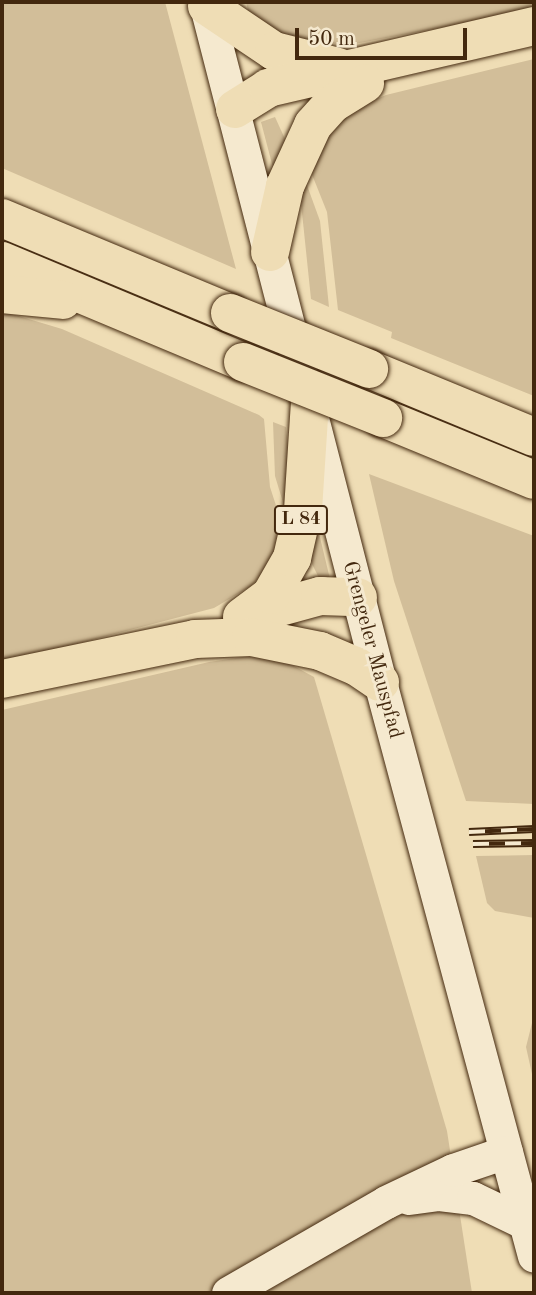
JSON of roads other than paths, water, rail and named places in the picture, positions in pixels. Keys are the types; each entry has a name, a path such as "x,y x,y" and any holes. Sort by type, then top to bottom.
{"highway":[{"path":"206,4 274,51 358,76"},
{"path":"270,252 285,186 313,125 358,76 534,26"},
{"path":"235,109 268,88 358,76 534,42"},
{"path":"2,218 525,431"},
{"path":"2,261 534,480"},
{"path":"2,294 110,305"},
{"name":"L 84","path":"246,627 271,595 292,558 303,510 310,402"},
{"path":"2,679 246,627 317,622 358,597"},
{"path":"246,627 320,651 356,666 380,682"}],"main road":[{"name":"Grengeler Mauspfad","path":"206,4 380,682 534,1256"},
{"path":"228,1293 386,1202 453,1170 506,1152"},
{"path":"386,1202 439,1194 462,1195 502,1208 525,1223"}],"railway":[{"path":"469,832 534,829"},
{"path":"473,844 534,843"}]}
